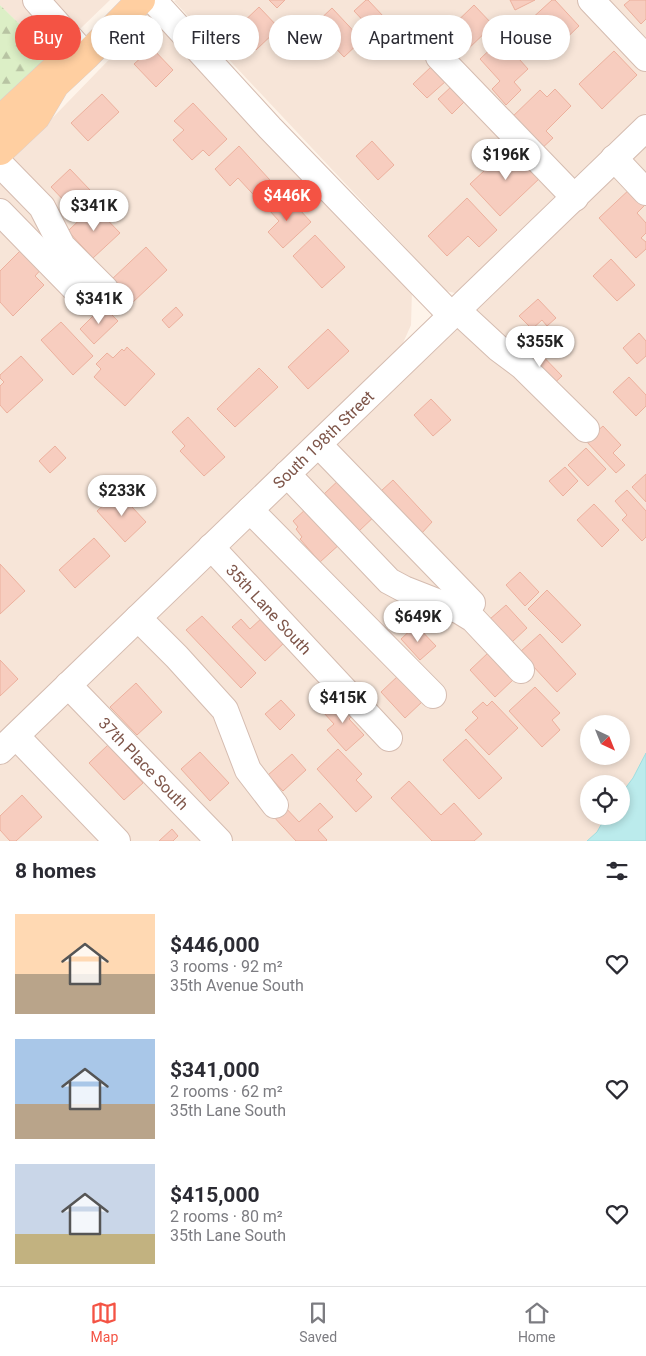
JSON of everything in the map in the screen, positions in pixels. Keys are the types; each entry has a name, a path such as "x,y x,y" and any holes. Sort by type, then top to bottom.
{"main road":[{"path":"0,151 36,117 55,85 140,0"},
{"path":"0,120 45,76 68,58 86,56"}],"street":[{"path":"36,0 86,56"},
{"path":"153,0 270,128 455,313 522,366 586,429"},
{"path":"591,0 646,58"},
{"path":"442,60 575,198"},
{"name":"South 198th Street","path":"8,744 646,128"},
{"path":"614,158 646,192"},
{"path":"0,164 42,207 62,246 95,294 0,212"},
{"path":"319,445 472,603"},
{"path":"287,474 389,581 404,589 460,611 473,619 521,670"},
{"path":"250,510 434,696"},
{"name":"35th Lane South","path":"211,547 389,738"},
{"path":"138,618 177,657 225,710 248,770 275,804"},
{"name":"37th Place South","path":"68,686 219,841"},
{"path":"8,744 117,841"}],"shaded area":[{"path":"0,0 110,0 94,15 91,15 91,18 81,28 81,15 15,15 15,20 0,5"},
{"path":"646,0 646,113 467,288 455,293 446,291 229,60 259,60 259,15 187,15 174,1"},
{"path":"163,30 173,40 173,60 192,60 412,290 411,325 399,352 0,738 0,172 109,60 163,60"},
{"path":"646,127 646,753 630,782 630,775 580,775 580,825 601,825 597,832 587,841 0,841 0,750"}],"green space":[{"path":"0,5 15,20 15,60 48,60 0,104"}],"water":[{"path":"646,753 646,841 587,841 597,832 601,825 630,825 630,782"}],"building":[{"path":"269,0 285,0 277,8"},
{"path":"368,0 382,15 358,15 354,11"},
{"path":"510,0 535,0 515,10"},
{"path":"552,0 555,0 569,15 536,15"},
{"path":"630,0 646,0 646,19 641,24 624,5"},
{"path":"474,5 484,15 482,36 472,45 472,15 464,15"},
{"path":"259,7 269,18 269,38 259,47 259,15 251,15"},
{"path":"332,8 339,15 325,15"},
{"path":"570,16 579,26 570,35"},
{"path":"341,18 351,28 351,50 344,57 341,54"},
{"path":"614,51 637,75 602,109 579,84"},
{"path":"482,57 482,60 520,60 528,69 514,82 521,90 506,105 492,89 500,81 480,59"},
{"path":"138,60 163,60 173,70 156,87 134,64"},
{"path":"432,66 446,81 427,98 413,84"},
{"path":"452,86 466,100 452,114 438,99"},
{"path":"555,89 571,106 546,131 553,138 539,151 509,120 540,90 547,97"},
{"path":"102,94 119,112 88,141 71,123"},
{"path":"193,103 227,139 209,156 203,150 192,160 173,140 184,130 174,121"},
{"path":"372,141 394,165 378,180 356,156"},
{"path":"512,145 541,177 500,216 470,184"},
{"path":"239,146 279,190 263,205 238,178 230,186 215,169"},
{"path":"70,169 90,190 71,208 51,187"},
{"path":"632,187 646,204 637,213 646,223 646,233 641,238 646,242 646,249 636,258 599,218"},
{"path":"286,195 311,222 283,248 268,232 279,221 269,210"},
{"path":"467,198 497,230 479,247 468,236 447,256 428,236"},
{"path":"94,206 120,233 93,258 68,231"},
{"path":"315,235 345,267 322,288 293,256"},
{"path":"25,246 44,266 35,276 44,285 13,316 0,302 0,271"},
{"path":"146,247 167,270 132,303 111,280"},
{"path":"611,259 635,285 617,301 593,276"},
{"path":"538,299 556,318 547,326 542,320 532,329 519,316"},
{"path":"103,306 118,321 94,344 80,329"},
{"path":"176,307 183,315 169,328 162,320"},
{"path":"61,322 93,356 73,375 41,340"},
{"path":"328,329 349,351 308,389 288,367"},
{"path":"639,333 646,341 646,356 637,364 623,348"},
{"path":"533,346 562,376 548,389 519,359"},
{"path":"127,347 155,374 125,406 94,377 101,369 96,364 107,353 113,358 122,349 124,351"},
{"path":"21,356 43,380 7,413 0,405 0,386 4,382 0,375"},
{"path":"259,368 278,387 235,427 217,409"},
{"path":"629,377 646,395 646,406 636,416 613,392"},
{"path":"431,399 451,420 433,436 414,415"},
{"path":"188,417 225,457 204,476 180,451 185,446 172,432"},
{"path":"603,426 621,445 613,453 625,465 616,473 586,441"},
{"path":"55,446 66,458 50,473 39,461"},
{"path":"586,448 606,469 588,486 568,465"},
{"path":"565,467 578,481 563,496 549,481"},
{"path":"646,474 646,502 632,487"},
{"path":"343,476 378,513 358,532 323,495"},
{"path":"393,480 432,522 421,534 381,491"},
{"path":"627,490 646,511 646,537 642,541 622,520 627,515 615,501"},
{"path":"118,492 146,522 125,542 97,511"},
{"path":"594,504 619,530 602,547 577,520"},
{"path":"308,507 341,543 320,562 300,539 302,537 293,521"},
{"path":"94,538 110,556 75,588 59,570"},
{"path":"0,564 25,591 0,614"},
{"path":"520,572 539,592 525,606 506,585"},
{"path":"547,590 581,625 562,643 528,609"},
{"path":"506,605 527,628 512,642 490,619"},
{"path":"429,613 440,625 431,633 420,620"},
{"path":"202,616 256,673 241,688 186,630"},
{"path":"263,617 286,641 265,661 232,627 241,619 250,629"},
{"path":"416,625 436,646 420,660 401,639"},
{"path":"540,634 576,674 557,692 520,652"},
{"path":"489,652 514,679 495,697 470,670"},
{"path":"0,660 18,679 0,696"},
{"path":"399,675 423,701 405,718 381,692"},
{"path":"136,683 162,712 137,735 110,707"},
{"path":"535,687 560,713 552,720 560,730 542,747 509,711"},
{"path":"340,697 355,713 349,719 364,735 346,751 327,730 334,724 323,712"},
{"path":"281,700 295,715 280,730 265,714"},
{"path":"492,701 518,728 489,755 465,730 478,718 472,712 483,702 487,706"},
{"path":"466,739 502,778 479,799 443,760"},
{"path":"108,745 143,783 124,800 89,763"},
{"path":"338,749 362,774 356,780 372,797 356,812 317,769"},
{"path":"200,752 229,783 210,801 181,769"},
{"path":"292,754 306,770 283,791 268,775"},
{"path":"409,781 441,815 454,803 482,834 474,841 432,841 391,798"},
{"path":"22,795 42,817 16,841 10,841 0,830 0,816"},
{"path":"320,803 333,817 318,830 326,841 296,841 272,815 283,805 299,822"},
{"path":"172,829 178,836 173,841 159,841"}]}
